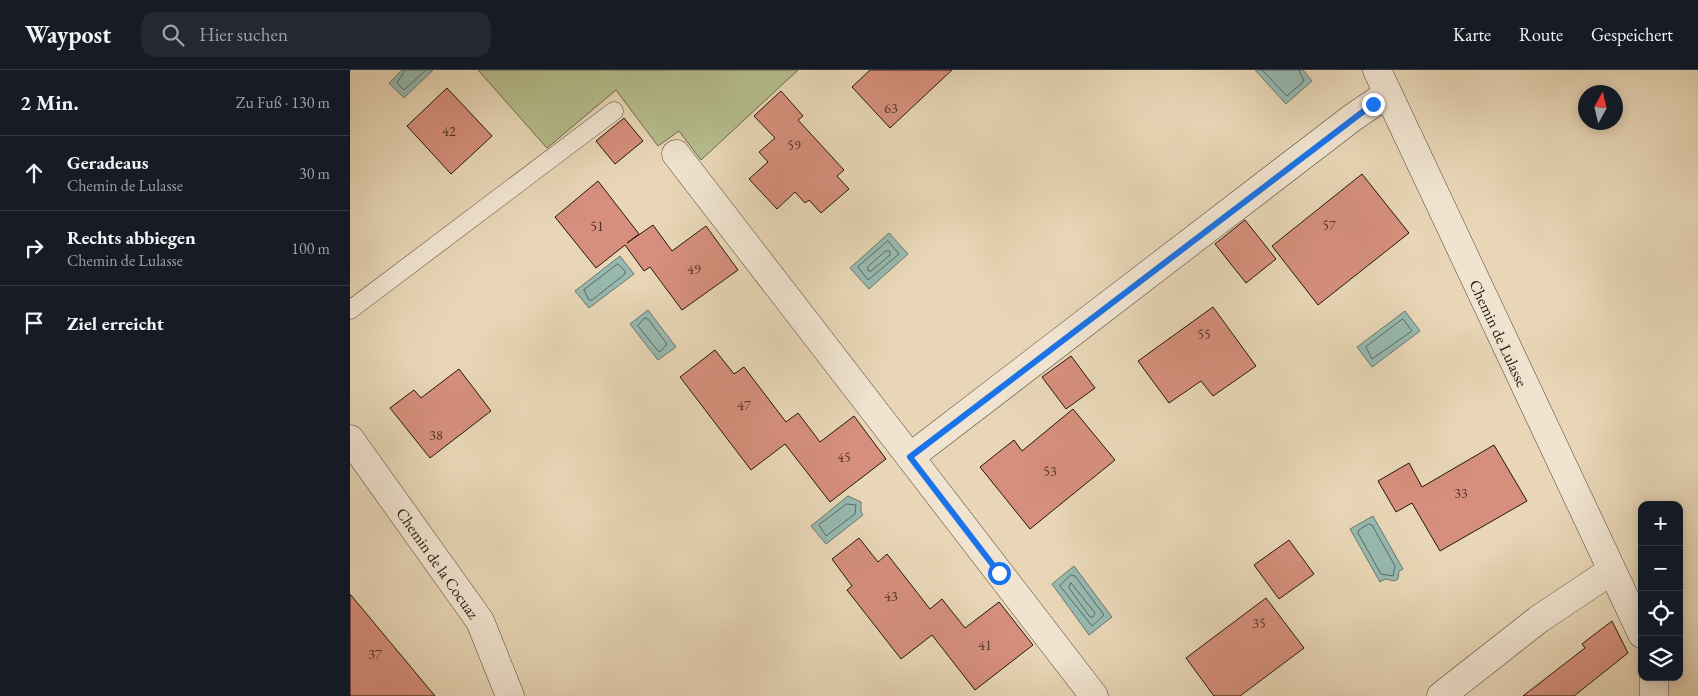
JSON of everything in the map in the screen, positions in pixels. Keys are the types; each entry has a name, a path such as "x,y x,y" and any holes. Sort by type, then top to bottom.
{"street":[{"name":"Chemin de Lulasse","path":"1377,70 1638,626"},
{"path":"910,457 1352,118 1387,94"},
{"path":"676,154 1094,696"},
{"name":"Chemin de la Cocuaz","path":"350,439 480,621 510,696"},
{"path":"1441,696 1539,619 1611,571"},
{"path":"1654,681 1654,696"}],"lane":[{"path":"350,310 614,111"}],"green space":[{"path":"478,70 798,70 701,160 679,131 658,146 616,90 547,148"}],"water":[{"path":"402,70 433,70 404,98 389,83"},
{"path":"1255,70 1303,70 1312,81 1286,104"},
{"path":"889,233 908,254 869,289 850,268"},
{"path":"620,256 634,274 589,308 575,291"},
{"path":"648,310 676,347 658,360 630,324"},
{"path":"1405,311 1420,331 1372,367 1357,347"},
{"path":"848,496 861,502 861,512 863,515 826,544 811,526"},
{"path":"1373,516 1403,569 1399,571 1398,579 1395,581 1385,579 1380,582 1350,529"},
{"path":"1074,566 1112,617 1089,635 1052,584"}],"building":[{"path":"870,70 952,70 890,128 852,87"},
{"path":"447,88 492,136 451,174 407,126"},
{"path":"781,91 803,116 798,120 844,170 837,176 849,189 821,213 809,200 805,203 795,192 777,209 749,179 768,162 759,152 775,138 754,116"},
{"path":"624,118 643,141 615,164 596,141"},
{"path":"1362,174 1409,233 1318,305 1272,246"},
{"path":"598,181 639,234 627,243 653,225 672,251 706,226 738,270 682,310 650,267 644,271 625,245 596,268 555,217"},
{"path":"1245,220 1276,259 1246,283 1215,244"},
{"path":"1213,307 1256,366 1213,396 1201,381 1169,403 1138,361"},
{"path":"715,350 734,374 744,367 786,422 798,413 820,442 854,416 886,459 830,502 785,444 751,470 680,377"},
{"path":"1071,356 1095,388 1066,409 1042,377"},
{"path":"459,369 491,411 430,458 390,408 414,390 421,398"},
{"path":"1073,409 1115,460 1030,529 980,467 1014,440 1022,451"},
{"path":"1494,445 1527,501 1440,551 1412,503 1396,512 1378,481 1409,463 1422,487"},
{"path":"859,538 878,562 887,554 930,609 942,599 965,628 999,602 1033,645 975,690 932,635 901,659 847,590 852,586 832,559"},
{"path":"1289,540 1314,574 1279,599 1254,565"},
{"path":"350,594 435,696 350,696"},
{"path":"1266,598 1304,648 1240,696 1214,696 1186,658"},
{"path":"1612,621 1628,653 1574,696 1523,696 1585,648 1582,644"}],"route":[{"path":"999,573 910,457 1352,118 1373,104"}]}
